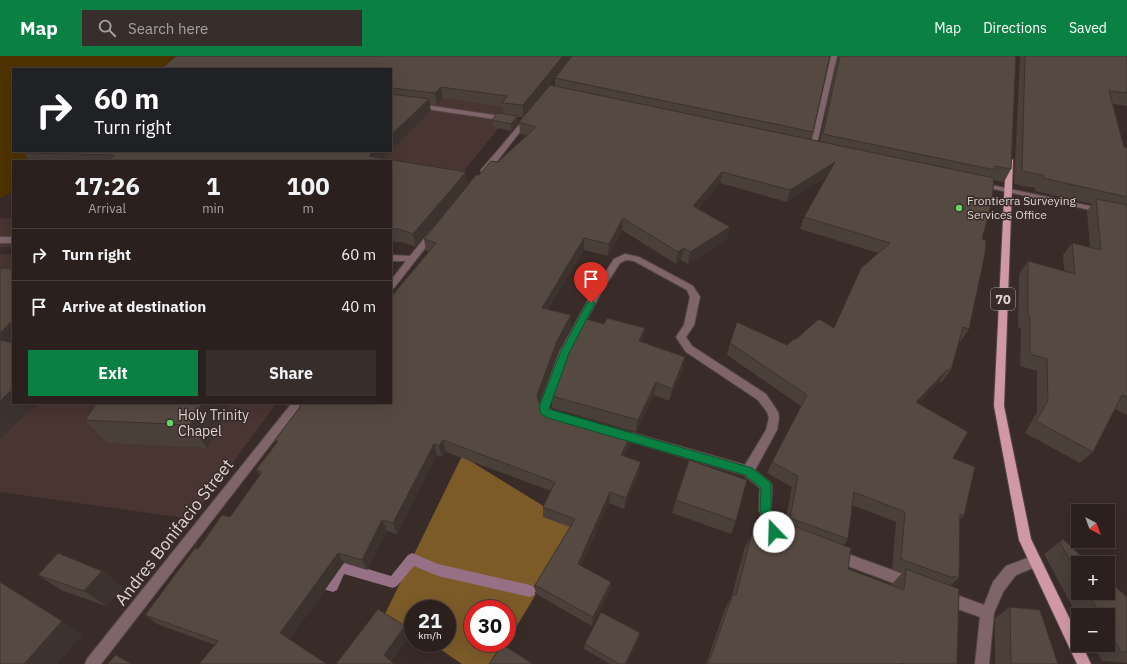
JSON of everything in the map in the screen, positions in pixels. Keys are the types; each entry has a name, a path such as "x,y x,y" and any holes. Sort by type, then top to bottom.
{"main road":[{"name":"70","path":"1010,151 999,406 1025,540 1084,664"}],"street":[{"path":"813,148 834,56"},
{"path":"392,102 528,118 481,175"},
{"path":"805,146 821,150"},
{"path":"969,182 1127,216"},
{"path":"392,285 436,229"},
{"path":"0,240 12,240"},
{"path":"562,418 548,414 544,407 564,353 598,291 617,261 625,257 636,259 684,284 693,292 694,302 689,325 681,337 689,349 762,397 771,408 774,418 769,436 748,471"},
{"path":"392,258 412,259"},
{"name":"Andres Bonifacio Street","path":"92,664 297,404"},
{"path":"607,431 748,471 766,486 765,510 774,532 810,546"},
{"path":"825,552 921,588"},
{"path":"982,664 987,613 998,588 1011,570 1035,561"},
{"path":"936,594 987,613"}],"shaded area":[{"path":"0,56 186,56 173,68 12,68 12,152 79,152 70,160 12,160 12,192 0,198"},
{"path":"476,56 550,65 438,203 392,162 392,160 70,160 79,152 392,152 392,69"},
{"path":"0,218 12,219 12,247 0,247"},
{"path":"0,254 12,255 12,404 276,404 191,519 0,492"},
{"path":"462,456 594,537 555,562 530,591 536,594 516,627 516,600 464,600 464,652 501,652 494,664 462,664 444,652 456,652 456,600 404,600 404,628 383,618"}],"building":[{"path":"176,56 563,56 523,105 502,103 507,96 441,87 435,93 392,88 392,68 162,68"},
{"path":"572,56 830,56 813,132 555,78"},
{"path":"840,56 1016,56 1011,169 995,166 995,170 823,134"},
{"path":"1025,56 1127,56 1127,93 1109,91 1124,147 1127,148 1127,197 1043,178 1043,175 1022,171"},
{"path":"550,85 994,178 992,201 982,239 986,240 985,254 969,329 963,327 951,370 947,370 916,402 968,432 953,458 975,467 964,516 960,514 959,578 953,576 953,578 901,559 905,512 854,492 848,539 790,518 798,476 772,462 807,395 730,343 737,322 787,345 819,319 834,328 861,268 890,243 804,217 835,162 790,190 722,172 693,206 730,227 690,252 684,248 678,252 623,218 609,244 584,238 542,308 571,315 557,341 537,395 539,403 547,408 632,432 621,455 641,462 626,498 610,492 578,564 611,582 593,617 535,585 575,519 543,507 555,482 443,440 439,446 434,444 393,523 382,520 362,560 338,553 280,633 327,664 199,664 218,641 145,615 195,548 198,549 222,515 230,517 262,472 256,470 278,441 275,440 302,404 392,404 392,296 436,243 424,239 476,175 479,175 491,161 498,162 536,127 519,122"},
{"path":"392,94 429,99 392,134"},
{"path":"497,113 518,116 511,124 492,120"},
{"path":"373,152 369,156 466,172 413,234 399,229 392,229 392,160 109,160 115,155 24,153"},
{"path":"1096,199 1127,205 1127,397 1122,395 1093,452 1036,421 1048,401 1047,359 1030,354 1028,261 1075,274 1072,243 1101,250"},
{"path":"0,268 12,269 12,321 0,333"},
{"path":"583,318 604,324 607,318 645,328 639,341 685,357 672,389 656,382 638,420 552,396 571,341"},
{"path":"0,340 12,343 12,390 0,401"},
{"path":"96,404 201,404 190,425 85,420"},
{"path":"689,460 747,480 736,521 676,500"},
{"path":"791,525 851,548 848,569 904,590 906,569 959,589 957,664 708,664 733,594 736,595 752,533 787,546"},
{"path":"1063,539 1081,556 1071,556 1071,562 1060,542"},
{"path":"58,553 102,571 84,591 38,575"},
{"path":"0,582 62,621 24,664 0,664"},
{"path":"1115,586 1127,597 1127,652 1121,652 1115,641 1115,608 1097,608 1092,600 1115,600"},
{"path":"1010,607 1040,610 1058,664 1011,664"},
{"path":"378,609 404,625 384,655 394,664 336,664"},
{"path":"601,612 640,633 625,664 619,664 585,644"},
{"path":"497,652 514,652 533,664 489,664"},
{"path":"116,655 131,664 107,664"}],"waterway":[{"path":"317,582 333,586 341,567 393,582 412,559 438,570 530,591"}],"place":[{"name":"Frontierra Surveying Services Office","path":"959,208"},
{"name":"Holy Trinity Chapel","path":"170,423"}],"route":[{"path":"591,303 564,353 544,407 545,411 548,414 748,471 766,486 765,510 774,532"}]}
